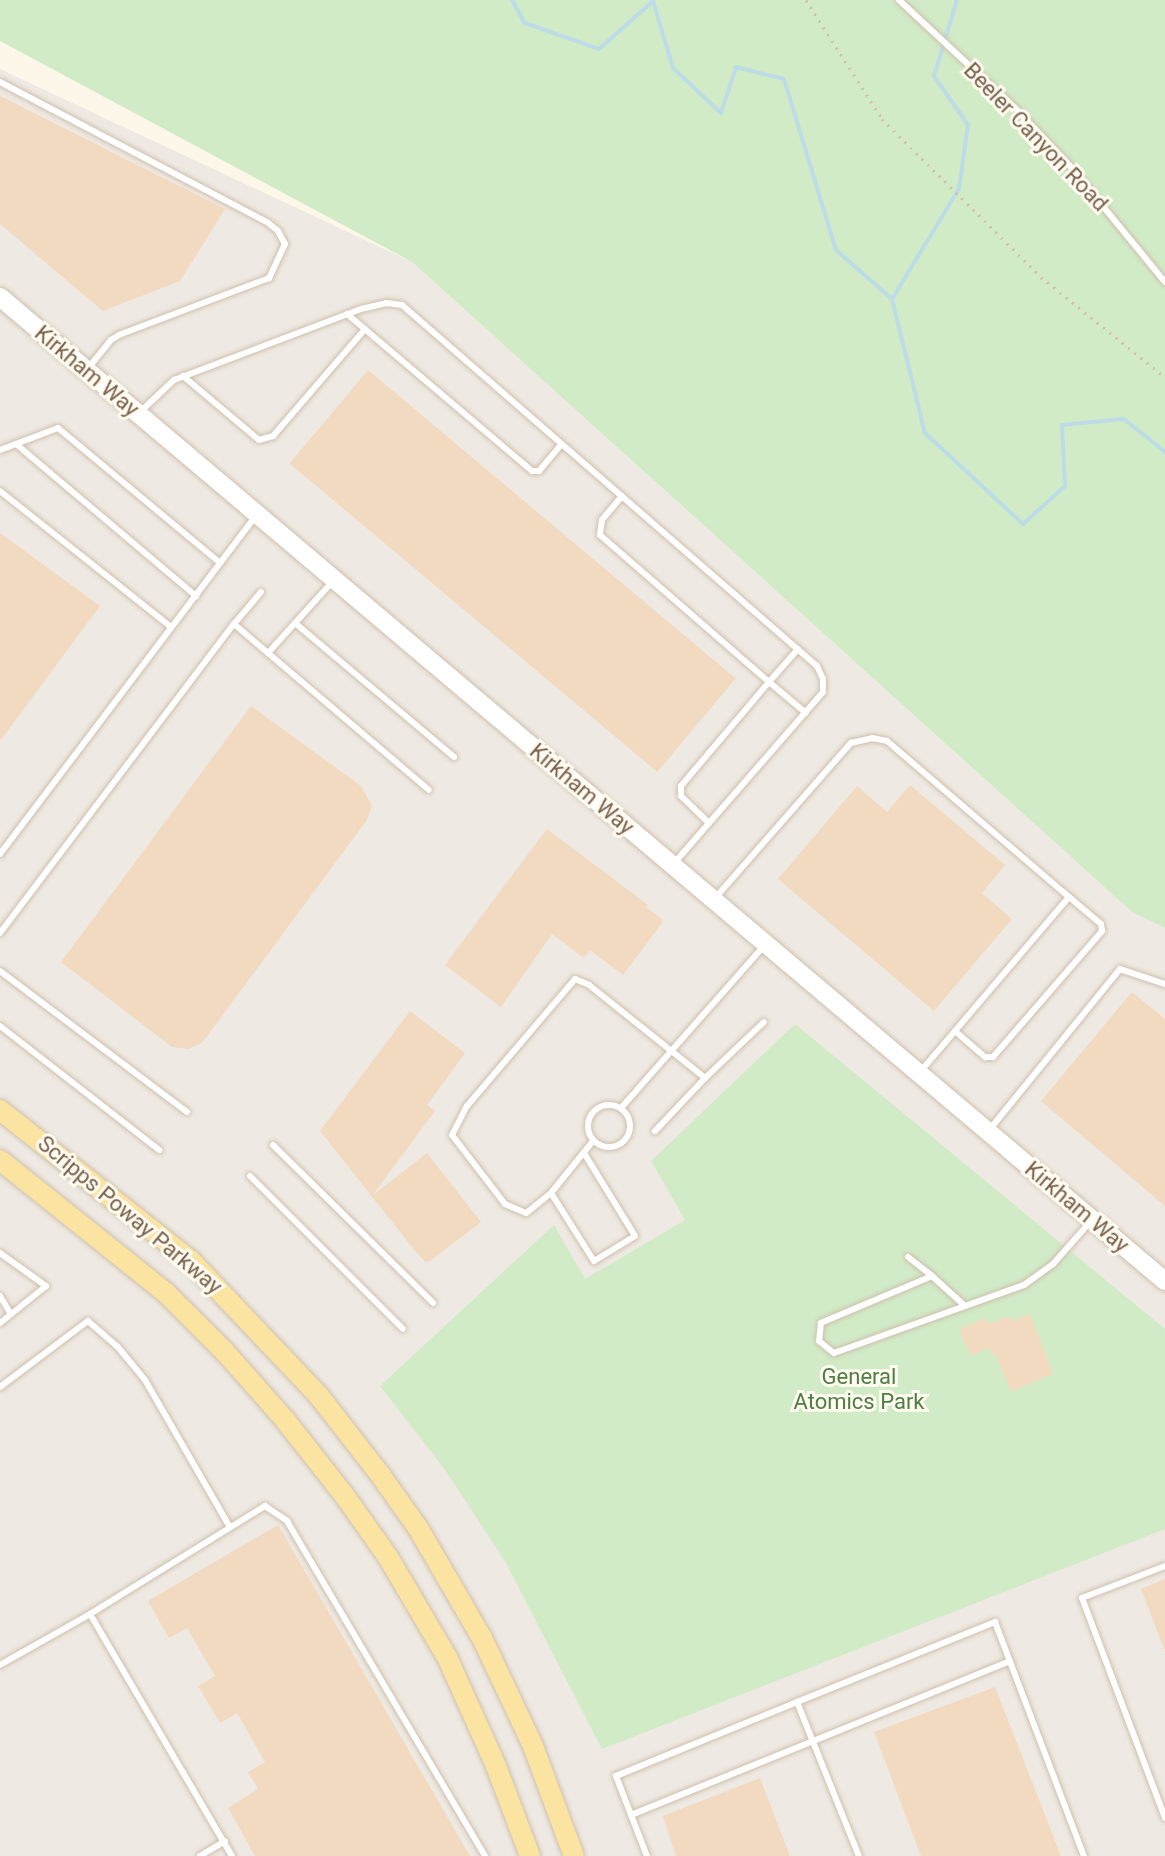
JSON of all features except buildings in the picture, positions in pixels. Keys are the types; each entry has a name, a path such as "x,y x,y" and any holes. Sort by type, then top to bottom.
{"main road":[{"name":"Kirkham Way","path":"0,297 1165,1281"},
{"name":"Scripps Poway Parkway","path":"0,1110 191,1261 309,1385 379,1473 418,1528 482,1638 533,1746 574,1856"},
{"name":"Scripps Poway Parkway","path":"0,1160 166,1293 226,1353 285,1420 344,1495 388,1557 447,1657 496,1766 530,1856"}],"lane":[{"name":"Beeler Canyon Road","path":"899,0 1015,108 1070,166 1165,282"},
{"path":"0,82 267,222 278,231 285,244 269,278 119,335 111,340 87,370"},
{"path":"138,414 159,390 183,376 347,314 386,303 402,305 817,666 823,679 823,692 672,865"},
{"path":"347,314 532,471 539,471 562,444"},
{"path":"183,376 259,440 273,436 365,329"},
{"path":"0,450 58,428 220,563"},
{"path":"16,444 196,596"},
{"path":"0,491 171,627"},
{"path":"622,496 602,520 600,535 806,713"},
{"path":"0,854 257,514"},
{"path":"268,653 334,580"},
{"path":"0,933 261,592"},
{"path":"295,623 454,757"},
{"path":"234,624 429,790"},
{"path":"709,823 681,796 681,786 798,649"},
{"path":"713,900 851,743 872,738 887,741 1101,924 1102,931 993,1057 985,1057 955,1031"},
{"path":"919,1073 1069,897"},
{"path":"621,1108 765,944"},
{"path":"988,1132 1120,969 1165,984"},
{"path":"0,971 187,1112"},
{"path":"593,1141 551,1193 526,1213 505,1204 452,1135 467,1106 575,979 589,985 705,1078"},
{"path":"655,1131 764,1022"},
{"path":"0,1026 159,1150"},
{"path":"608,1105 621,1108 630,1119 627,1138 611,1148 593,1141 588,1128 591,1115 608,1105"},
{"path":"273,1145 433,1303"},
{"path":"551,1193 594,1261 635,1236 584,1153"},
{"path":"250,1176 403,1329"},
{"path":"932,1276 821,1323 819,1341 834,1353 1024,1285 1053,1264 1092,1220"},
{"path":"0,1253 46,1286 0,1323"},
{"path":"908,1257 965,1306"},
{"path":"0,1296 11,1314"},
{"path":"0,1387 88,1321 117,1346 145,1380 230,1527"},
{"path":"0,1665 90,1614 265,1506 287,1521 485,1856"},
{"path":"1165,1566 1082,1598 1165,1818"},
{"path":"90,1614 232,1856"},
{"path":"647,1856 616,1776 995,1622 1084,1856"},
{"path":"631,1815 1010,1661"},
{"path":"797,1702 859,1856"},
{"path":"200,1856 225,1841"}],"path":[{"path":"806,0 882,119 1041,277 1165,377"}],"shaded area":[{"path":"0,69 412,262 1132,912 1165,928 1165,1856 0,1856"}],"green space":[{"path":"0,0 1165,0 1165,928 1132,912 412,262 0,41"},
{"name":"General Atomics Park","path":"795,1024 1165,1329 1165,1529 602,1749 506,1563 446,1471 380,1386 554,1225 585,1279 685,1220 651,1161"}],"waterway":[{"path":"512,0 525,23 599,49 653,1 673,68 721,113 736,67 784,79 836,250 892,299 925,433 1023,524 1065,486 1062,425 1124,419 1165,452"},
{"path":"892,299 959,189 968,125 934,76 957,0"}]}
